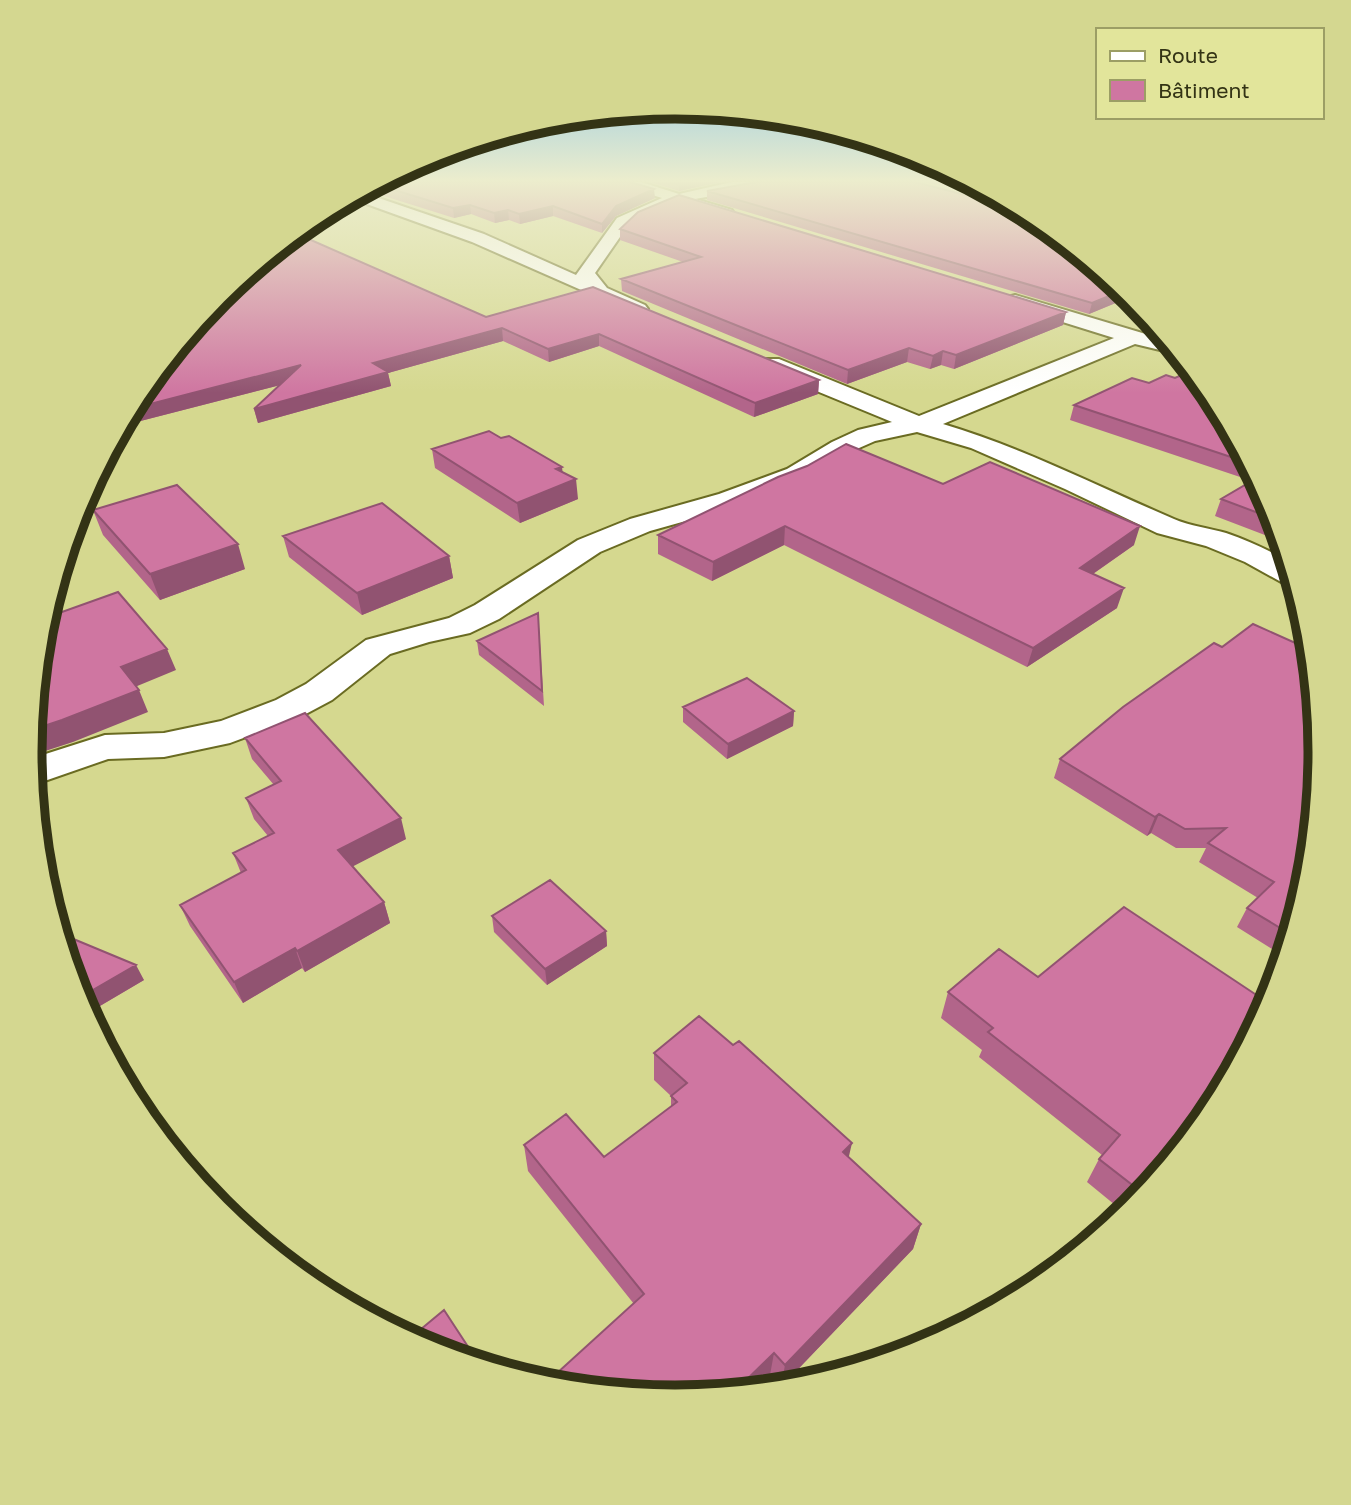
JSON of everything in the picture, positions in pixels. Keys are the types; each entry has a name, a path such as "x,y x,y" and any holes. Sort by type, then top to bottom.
{"street":[{"path":"511,252 652,315"},
{"path":"598,290 585,274 600,252"},
{"path":"991,294 1160,345"},
{"path":"42,768 105,747 164,745 230,731 289,708 319,692 377,647 422,633 458,626 487,612 589,547 640,525 729,500 796,475 841,447 867,435 918,424 1134,337"},
{"path":"751,356 918,424 979,443 1075,483 1167,527 1216,540 1281,569"}],"building":[{"path":"287,252 339,252 486,317 593,287 819,380 755,403 599,334 548,349 502,328 373,363 388,372 254,409 301,365 146,405 199,335 258,276"},
{"path":"687,252 868,252 1066,312 956,355 943,351 933,356 909,348 848,370 621,279 701,257"},
{"path":"917,252 1064,252 1112,295 1092,303"},
{"path":"1183,374 1237,459 1074,405 1132,378 1149,383 1166,375 1175,378"},
{"path":"489,431 501,438 509,436 562,467 556,469 576,479 517,503 432,449"},
{"path":"846,444 943,484 990,462 1140,526 1080,568 1124,588 1033,648 785,526 713,562 658,535 778,477 807,466"},
{"path":"1249,483 1263,515 1221,499"},
{"path":"177,485 238,544 150,574 93,510"},
{"path":"382,503 449,556 357,593 283,536"},
{"path":"118,592 167,649 121,667 139,690 43,726 47,670 58,613"},
{"path":"538,613 542,691 477,641"},
{"path":"1253,624 1300,645 1308,711 1308,794 1297,876 1283,930 1247,908 1274,882 1208,843 1226,828 1185,829 1159,814 1155,817 1060,759 1123,707 1214,643 1222,647"},
{"path":"747,678 794,711 728,744 683,707"},
{"path":"305,713 401,818 338,850 384,902 297,951 295,948 234,982 180,905 246,870 233,853 274,833 246,798 281,781 245,738"},
{"path":"550,880 606,931 545,969 492,916"},
{"path":"1124,907 1260,997 1244,1033 1202,1104 1178,1138 1135,1187 1099,1159 1120,1135 988,1032 993,1028 948,992 999,949 1038,977"},
{"path":"71,938 136,965 89,992"},
{"path":"699,1016 733,1045 739,1041 852,1143 843,1152 921,1224 785,1365 774,1353 744,1382 634,1385 555,1375 644,1294 524,1145 566,1114 604,1157 677,1102 671,1096 687,1083 654,1053"},
{"path":"444,1310 471,1352 433,1338 418,1331"}]}
